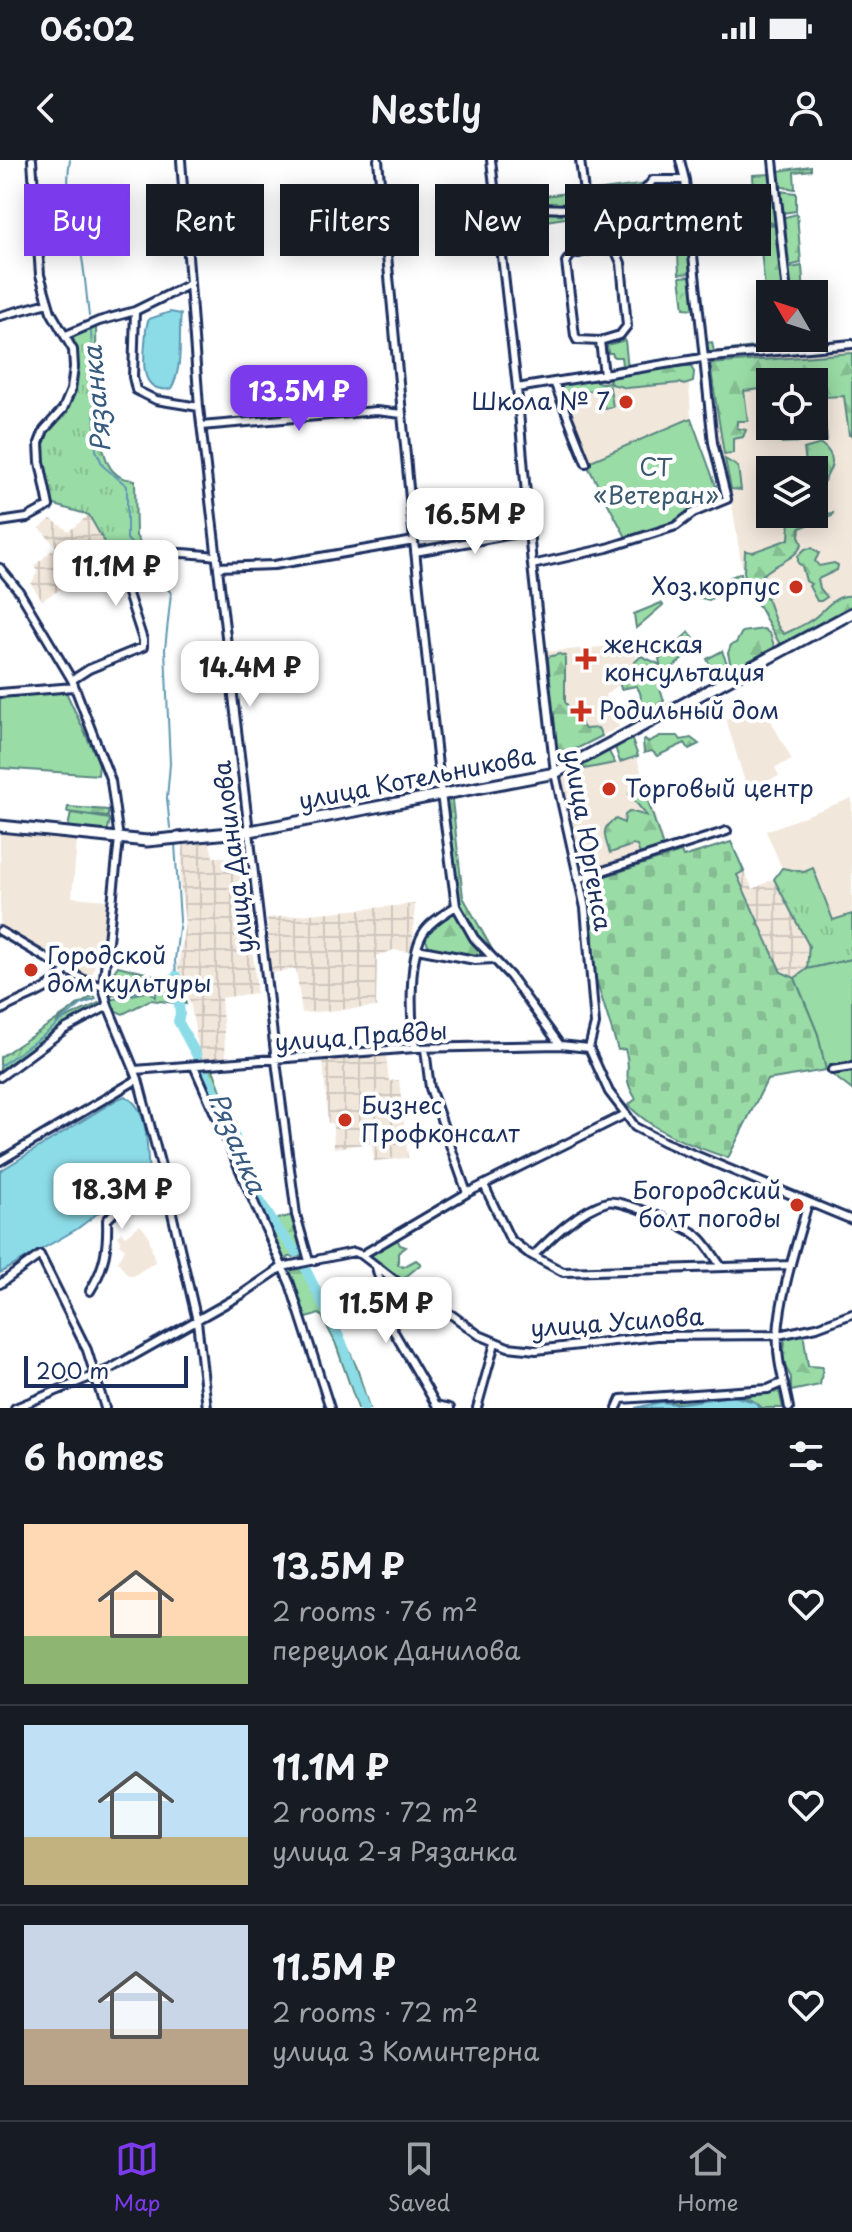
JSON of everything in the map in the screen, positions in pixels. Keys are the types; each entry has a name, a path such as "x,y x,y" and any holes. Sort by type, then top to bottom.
{"street":[{"path":"0,522 27,518 49,506 39,443 44,430 63,409 71,390 73,350 48,303 40,275 32,160"},
{"name":"улица Данилова","path":"181,160 201,426 276,1061 296,1215 309,1261"},
{"path":"378,160 415,552 456,906 474,938 510,976 560,1045"},
{"name":"улица Юргенса","path":"491,160 494,184"},
{"path":"580,160 584,184"},
{"path":"532,565 607,548 676,526 693,513 727,499 713,443 685,180 680,160"},
{"path":"773,160 786,280"},
{"path":"650,184 653,180 685,180"},
{"name":"улица Юргенса","path":"502,256 555,773 585,908 595,1024 589,1048"},
{"path":"570,256 566,262 575,336 577,340 600,341 625,331 619,256"},
{"path":"66,335 135,311 190,284"},
{"path":"0,316 48,303"},
{"path":"135,311 133,377 136,390 156,400 199,407"},
{"path":"600,341 604,375"},
{"path":"828,347 852,344"},
{"path":"517,388 702,358 772,352"},
{"path":"554,382 586,463"},
{"path":"201,426 376,411 402,414"},
{"path":"415,552 529,531"},
{"path":"218,567 274,565 414,541"},
{"path":"0,693 73,683 89,669 143,647 119,566 147,553 217,556"},
{"path":"0,568 19,591 73,683 111,781 119,839 103,987 138,1079 162,1170 197,1321 207,1408"},
{"name":"улица Котельникова","path":"0,826 147,841 250,831 555,773 852,613"},
{"path":"578,879 727,831"},
{"path":"415,1048 412,994 417,949 423,931 456,906"},
{"path":"0,931 82,979 103,987"},
{"path":"417,949 475,960 494,959"},
{"path":"0,1011 18,999 34,995 61,978 67,969"},
{"path":"0,1077 65,1029 108,1006"},
{"name":"улица Правды","path":"135,1070 415,1048 560,1045 589,1048"},
{"path":"589,1048 609,1092 635,1127 852,1220"},
{"path":"425,1049 430,1088 467,1193"},
{"path":"194,1066 290,1284 330,1408"},
{"path":"832,1070 852,1067"},
{"path":"0,1161 138,1079"},
{"path":"15,1408 94,1376 197,1321 282,1267 354,1252 362,1255 467,1193 626,1114"},
{"path":"90,1291 103,1271 108,1242 107,1220 162,1170"},
{"path":"484,1185 510,1239 563,1272 791,1265"},
{"path":"533,1256 556,1233 584,1213 610,1200 628,1204 698,1236 721,1266"},
{"path":"789,1408 782,1383 778,1335 791,1265 808,1203"},
{"path":"0,1284 40,1255 87,1350 105,1408"},
{"name":"улица Усилова","path":"362,1255 418,1298 452,1315 495,1343 536,1350 657,1336 778,1335 817,1327 852,1314"},
{"path":"376,1267 387,1306 386,1318 438,1406 450,1408"},
{"path":"477,1408 495,1343"},
{"path":"617,1408 621,1399 768,1389 782,1383"}],"shaded area":[{"path":"852,349 852,613 778,649 742,569 733,511 715,435 706,361"},
{"name":"Школа № 7","path":"688,365 691,418 586,463 556,387"},
{"path":"89,515 114,559 42,600 31,584 38,571 34,566 56,547 40,528 51,519 69,531"},
{"name":"Родильный дом","path":"636,644 636,672 605,695 619,727 556,759 543,652"},
{"path":"762,704 792,760 775,767 779,776 747,789 726,719"},
{"path":"637,758 665,848 582,878 561,775"},
{"path":"852,798 852,914 833,921 813,868 804,872 782,868 766,831"},
{"path":"0,831 77,841 72,897 108,900 91,979 0,927"},
{"path":"209,838 213,857 226,857 227,861 243,859 256,993 221,998 226,1057 200,1059 191,1007 178,968 185,923 180,882 184,840"},
{"path":"744,871 753,889 774,879 809,946 807,969 795,978 781,973 737,874"},
{"path":"415,904 412,952 394,950 377,956 376,1007 302,1013 296,969 271,973 267,918"},
{"path":"386,1056 389,1081 399,1080 408,1158 374,1161 372,1143 334,1148 332,1123 328,1123 323,1060"},
{"path":"140,1225 148,1234 155,1262 133,1276 127,1274 118,1262 125,1249 119,1244 118,1236 121,1232 125,1236"}],"green space":[{"path":"811,166 811,170 794,172 795,189 777,186 778,171"},
{"path":"771,174 774,191 771,191 771,184 754,184 753,175"},
{"path":"681,182 681,184 651,184"},
{"path":"779,191 796,193 796,211 781,213"},
{"path":"565,193 565,207 549,204 549,195"},
{"path":"771,196 775,196 777,225 771,223"},
{"path":"565,207 565,218 549,221 549,208"},
{"path":"797,214 801,263 785,267 781,218"},
{"path":"771,225 777,227 784,280 764,280 762,256 771,256"},
{"path":"678,256 690,256 692,273 679,274"},
{"path":"802,266 803,280 786,280 785,269"},
{"path":"692,276 695,309 684,308 680,277"},
{"path":"96,325 97,402 102,444 113,471 121,477 135,480 136,536 145,550 116,563 89,515 55,505 52,507 43,465 45,435 67,407 74,388 77,367 73,337"},
{"path":"625,340 628,369 606,373 604,362 609,369 622,365 621,357 608,353 607,345"},
{"path":"712,342 714,352 756,347 756,352 775,352 706,356 705,343"},
{"path":"852,353 852,435 849,435 844,396 828,397 828,368 756,368 756,390 744,391 748,421 737,421 737,428 746,430 743,437 733,439 733,453 724,454 710,364"},
{"path":"676,365 691,367 693,382 627,388 611,384 609,380 613,374"},
{"path":"588,379 609,382 613,407 605,408 598,389 574,394 576,406 566,409 557,386"},
{"name":"СТ «Ветеран»","path":"691,418 720,497 673,523 627,539 586,463"},
{"path":"780,440 827,441 780,443"},
{"path":"821,444 828,450 832,462 828,475 828,456 805,456 804,449"},
{"path":"725,459 738,467 741,490 731,489"},
{"path":"790,528 800,528 802,544 798,550 760,578 763,583 769,580 775,592 766,597 780,630 784,634 814,619 828,605 845,596 852,596 852,608 781,646 749,589 744,572 745,551 753,552 789,539"},
{"path":"812,548 819,553 815,561 819,566 838,565 837,570 818,579 827,597 821,601 817,601 798,563 798,556 805,549"},
{"path":"741,573 744,589 737,584 709,600 689,595 677,599"},
{"path":"661,603 663,605 636,628 634,614"},
{"path":"764,629 770,634 775,648 732,671 728,653 731,645 736,643 742,632"},
{"path":"689,632 703,651 685,657 663,676 659,659"},
{"path":"722,651 728,666 714,673 707,659"},
{"path":"565,656 565,702 585,729 598,728 602,736 556,759 548,657"},
{"path":"641,656 659,664 655,674 664,701 632,717 640,694 636,686 621,689 619,681 630,676 634,663"},
{"path":"65,690 99,763 98,775 0,768 0,696"},
{"path":"630,735 638,756 620,762 614,744"},
{"path":"660,736 678,736 681,740 691,738 699,744 689,749 685,743 657,756 652,751 644,753 643,741"},
{"path":"607,748 615,763 584,769 582,762"},
{"path":"632,789 640,796 646,795 663,847 640,854 637,846 633,845 610,853 605,830 611,822 616,819 624,823 625,815 630,811 647,816 629,794"},
{"path":"443,800 452,800 463,897 493,951 490,952 475,937 457,904"},
{"path":"68,807 108,810 108,817 67,812"},
{"path":"71,813 110,819 107,834 68,827"},
{"path":"731,842 744,871 737,875 781,972 795,978 818,1034 826,1070 767,1080 728,1158 662,1131 628,1105 636,1099 629,1084 625,1049 618,1050 594,973 593,932 584,883 681,852 683,857"},
{"path":"782,868 804,872 813,868 833,920 852,914 852,959 807,969 809,946 774,879"},
{"path":"450,912 460,915 475,945 488,955 453,956 431,948 424,934"},
{"path":"852,959 852,1090 826,1070 818,1034 795,978 807,969"},
{"path":"118,966 165,978 173,976 143,990 110,996 111,976"},
{"path":"179,978 186,1004 150,1000 123,1014 116,1011 110,1000 149,991 155,997 158,988 170,982 176,992"},
{"path":"101,1002 105,1006 62,1025 0,1070 0,1057 71,1010 56,1023"},
{"path":"213,1069 248,1173 274,1220 293,1215 302,1256 289,1257 284,1262 198,1070"},
{"path":"396,1237 400,1245 406,1247 398,1253 398,1264 403,1267 416,1260 421,1264 402,1280 369,1258 369,1254"},
{"path":"298,1266 305,1273 328,1318 338,1326 357,1368 369,1408 358,1408 335,1342 322,1316 319,1314 304,1319 286,1267"},
{"path":"803,1332 808,1366 823,1367 820,1385 791,1391 791,1377 782,1361 783,1334"},
{"path":"779,1390 783,1408 762,1408 743,1397 732,1396 686,1403 649,1402 648,1398 741,1394 747,1397"}],"water":[{"path":"170,312 181,314 179,362 171,389 161,389 149,382 144,369 146,331 149,319"},
{"path":"125,1096 139,1110 143,1120 149,1174 77,1229 0,1273 0,1171"},
{"path":"732,1396 755,1402 760,1408 635,1408 661,1402 676,1404"}],"waterway":[{"name":"Рязанка","path":"70,160 69,193 82,256 89,316"},
{"name":"Рязанка","path":"91,330 96,450 103,466 127,486 127,539 136,549"},
{"name":"Рязанка","path":"145,560 171,593 165,649 170,828"},
{"name":"Рязанка","path":"122,996 163,985 176,976 180,920 175,844"},
{"name":"Рязанка","path":"176,976 178,1021 197,1056"},
{"name":"Рязанка","path":"0,1066 82,1004 94,1000"},
{"name":"Рязанка","path":"206,1074 230,1119 257,1196 296,1252"},
{"name":"Рязанка","path":"306,1270 342,1343 364,1408"}],"place":[{"name":"Школа № 7","path":"626,402"},
{"name":"Хоз.корпус","path":"796,587"},
{"name":"женская консультация","path":"586,659"},
{"name":"Родильный дом","path":"581,711"},
{"name":"Торговый центр","path":"609,789"},
{"name":"Городской дом культуры","path":"31,970"},
{"name":"Бизнес Профконсалт","path":"345,1120"},
{"name":"Богородский болт погоды","path":"797,1205"}]}
